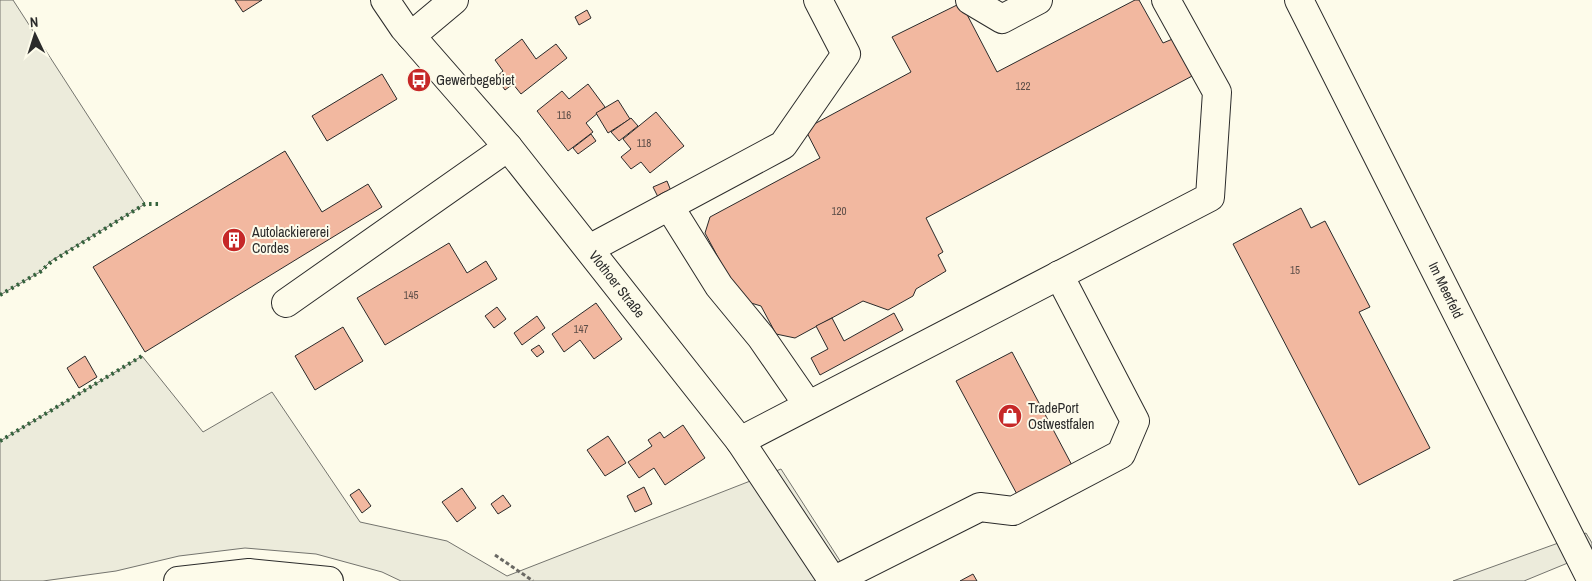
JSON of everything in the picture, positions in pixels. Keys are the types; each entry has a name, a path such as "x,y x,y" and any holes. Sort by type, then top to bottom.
{"main road":[{"name":"Vlothoer Straße","path":"384,0 411,36 508,147 740,441 833,581"},
{"path":"411,36 454,0"},
{"path":"589,249 783,145 846,54 818,0"},
{"path":"970,0 1002,19 1038,0"},
{"path":"740,441 1210,197 1217,92 1166,0"},
{"name":"Im Meerfeld","path":"1299,0 1592,581"},
{"path":"286,303 508,147"},
{"path":"670,206 718,286 761,337 808,405"},
{"path":"833,581 980,507 1013,511 1121,454 1135,421 1059,275"},
{"path":"178,581 249,573 329,581"}],"path":[{"path":"495,555 533,581"}],"shaded area":[{"path":"0,0 13,0 145,204 51,261 40,272 0,295"},
{"path":"142,356 203,432 272,392 360,522 447,541 507,576 781,469 853,581 401,581 382,572 316,554 245,548 179,556 116,571 43,581 0,581 0,441"},
{"path":"1586,533 1592,543 1592,553 1524,581 1453,581"}],"building":[{"path":"235,0 262,0 243,12"},
{"path":"1135,0 1139,0 1163,43 1175,38 1194,75 926,218 943,252 938,255 946,271 916,289 913,296 888,310 863,301 795,338 776,334 761,306 741,300 705,233 710,217 820,158 805,129 911,72 892,37 961,3 997,72"},
{"path":"587,10 591,18 579,25 575,17"},
{"path":"522,39 536,59 556,44 567,58 521,94 513,84 505,90 496,77 503,71 495,60"},
{"path":"382,74 397,99 327,141 312,116"},
{"path":"588,84 605,107 586,123 593,132 568,151 537,111 562,91 569,99"},
{"path":"618,100 630,119 608,133 596,113"},
{"path":"656,112 684,146 650,173 641,162 631,169 621,157 631,149 623,139"},
{"path":"631,118 638,126 619,141 611,132"},
{"path":"591,134 596,141 578,154 573,148"},
{"name":"Autolackiererei Cordes","path":"285,151 322,212 368,184 382,207 145,352 93,267"},
{"path":"667,181 671,191 658,197 653,187"},
{"path":"1301,208 1311,228 1325,221 1370,307 1359,312 1430,448 1359,485 1233,244"},
{"path":"449,243 467,273 486,261 497,279 385,345 357,298"},
{"path":"596,303 622,339 594,359 580,340 564,352 552,334"},
{"path":"497,307 506,319 494,328 485,316"},
{"path":"894,313 903,330 820,375 811,358 828,349 816,326 832,318 844,341"},
{"path":"537,316 545,328 522,345 514,333"},
{"path":"343,327 363,361 315,390 295,356"},
{"path":"539,345 544,352 537,357 531,350"},
{"name":"TradePort Ostwestfalen","path":"1012,352 1074,469 1019,498 956,381"},
{"path":"85,356 97,377 79,388 67,368"},
{"path":"683,425 705,458 665,485 654,468 639,478 628,462 652,446 648,440 660,432 664,438"},
{"path":"608,436 626,463 605,476 587,450"},
{"path":"644,487 652,504 635,512 627,496"},
{"path":"462,488 476,508 457,522 442,502"},
{"path":"359,489 371,506 362,513 350,495"},
{"path":"503,495 511,506 498,514 491,504"},
{"path":"973,574 977,581 960,581"}],"hedge":[{"path":"0,295 40,272 51,262 145,204 161,204"},
{"path":"0,441 142,356"}],"place":[{"name":"Gewerbegebiet","path":"419,80"},
{"name":"Autolackiererei Cordes","path":"234,240"},
{"name":"TradePort Ostwestfalen","path":"1010,416"}]}
